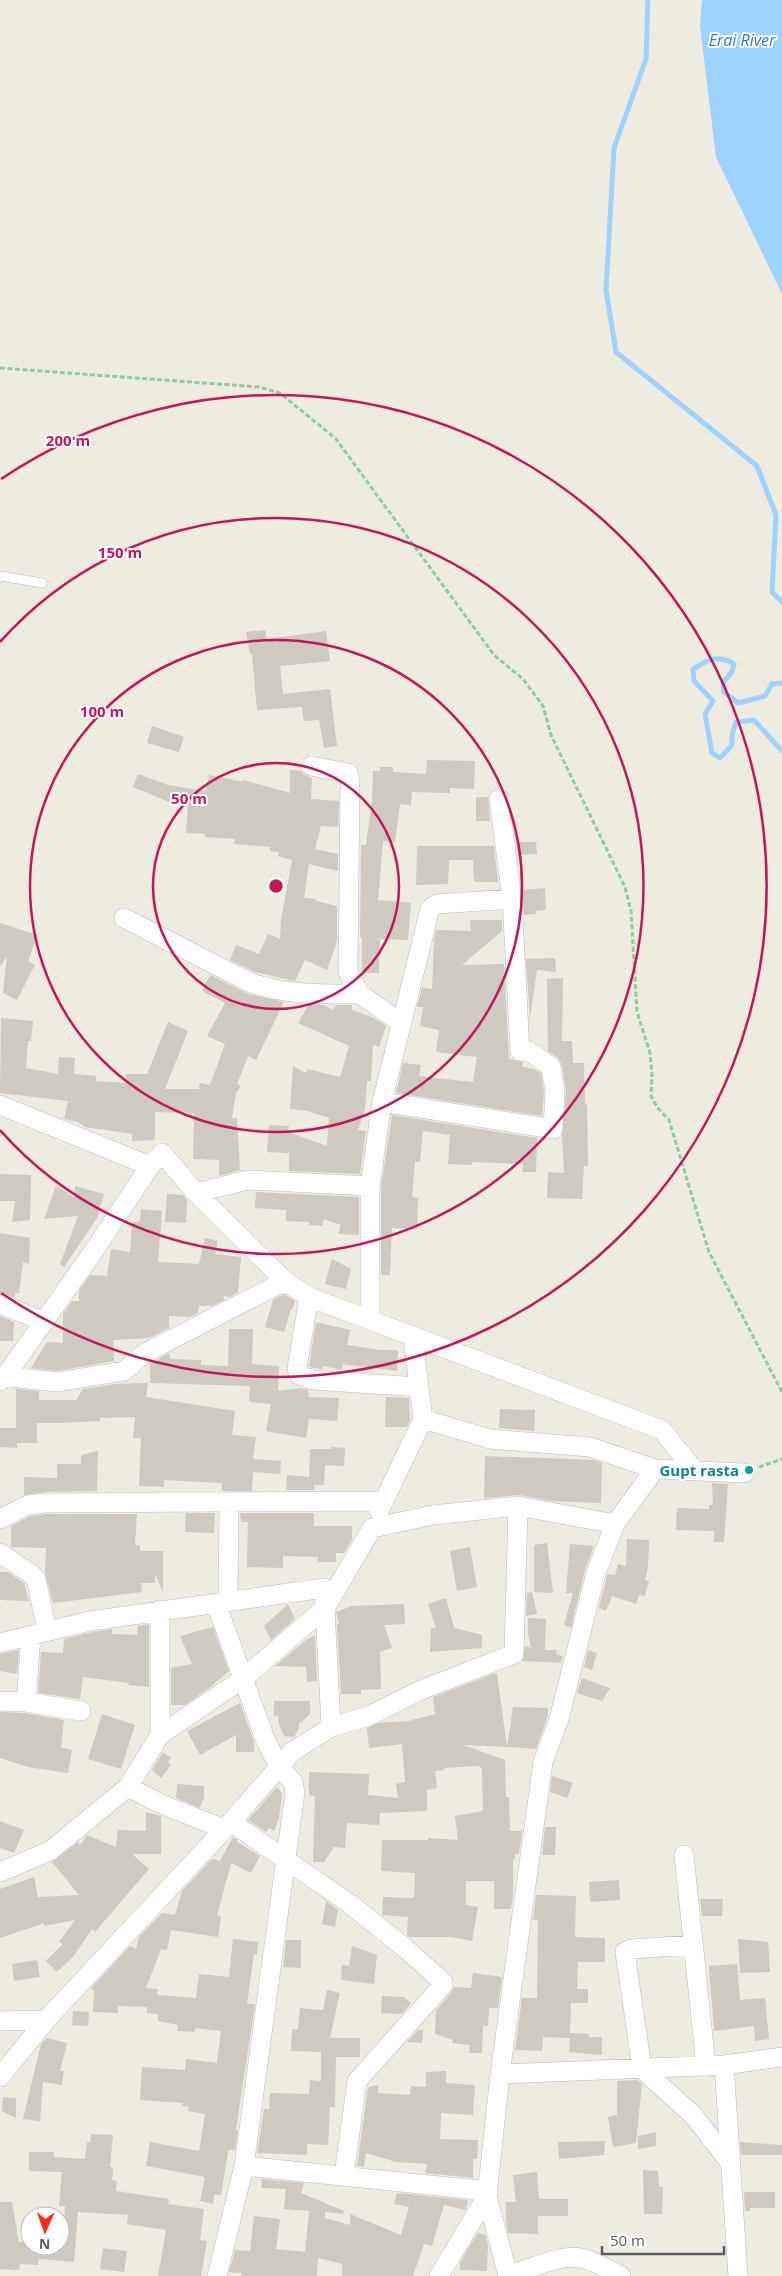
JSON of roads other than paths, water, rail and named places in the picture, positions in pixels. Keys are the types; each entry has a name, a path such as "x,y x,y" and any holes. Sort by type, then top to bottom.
{"street":[{"path":"311,766 348,773 350,782 348,972 360,994 401,1023"},
{"path":"382,1102 554,1129 555,1092 552,1067 529,1051 520,1051 512,900 499,799"},
{"path":"370,1319 370,1186 382,1102 433,905 512,900"},
{"path":"124,918 258,985 296,993 360,994"},
{"path":"0,1105 150,1166"},
{"path":"1,1378 93,1252 150,1166 162,1153 196,1192 285,1281 309,1297 370,1319 413,1338 662,1430 694,1470"},
{"path":"196,1192 248,1180 370,1186"},
{"path":"1,1378 57,1382 124,1371 145,1353 285,1281"},
{"path":"309,1297 297,1368 300,1375 313,1380 419,1387"},
{"path":"0,1304 43,1321"},
{"path":"0,1872 50,1851 128,1787 160,1735 244,1678 326,1607 372,1528 423,1419 413,1338"},
{"path":"423,1419 490,1439 590,1447 654,1469 744,1472"},
{"path":"620,2276 591,2260 579,2257 564,2258 508,2276 488,2194 500,2074 544,1762 559,1719 596,1574 614,1524 654,1469"},
{"path":"0,1519 21,1507 36,1503 384,1501"},
{"path":"217,2276 244,2166 287,1860 295,1786 279,1768 265,1739 244,1678 222,1602 229,1503"},
{"path":"372,1528 433,1515 518,1506 614,1524"},
{"path":"0,2077 46,2020 227,1826 295,1750 331,1727 369,1716 421,1690 514,1654 518,1506"},
{"path":"0,1553 31,1574 36,1580 39,1633 26,1702"},
{"path":"0,1643 90,1620 322,1587 325,1590 331,1727"},
{"path":"160,1610 160,1735"},
{"path":"0,1701 26,1702 81,1711"},
{"path":"128,1787 161,1804 227,1826 287,1860 357,1910 405,1948 443,1983 357,2081 354,2089 344,2175"},
{"path":"684,1855 706,2066"},
{"path":"693,1945 630,1949 625,1952 642,2069 693,2115 731,2164"},
{"path":"0,2021 46,2020"},
{"path":"500,2074 724,2065 782,2057"},
{"path":"724,2065 738,2276"},
{"path":"244,2166 344,2175 488,2194"},
{"path":"439,2276 488,2194"}],"lane":[{"path":"0,576 42,583"}],"water":[{"name":"Erai River","path":"702,0 782,0 782,294 716,157 700,26"}],"waterway":[{"path":"648,0 646,59 614,148 606,290 616,352 757,466 776,515 772,592 782,602"},
{"path":"782,683 772,684 765,696 738,703 724,692 723,682 732,672 734,664 723,659 713,659 693,669 694,681 713,701 705,714 712,753 720,758 732,745 732,735 736,722 754,720 782,751"}],"place":[{"name":"Gupt rasta","path":"749,1470"}]}
